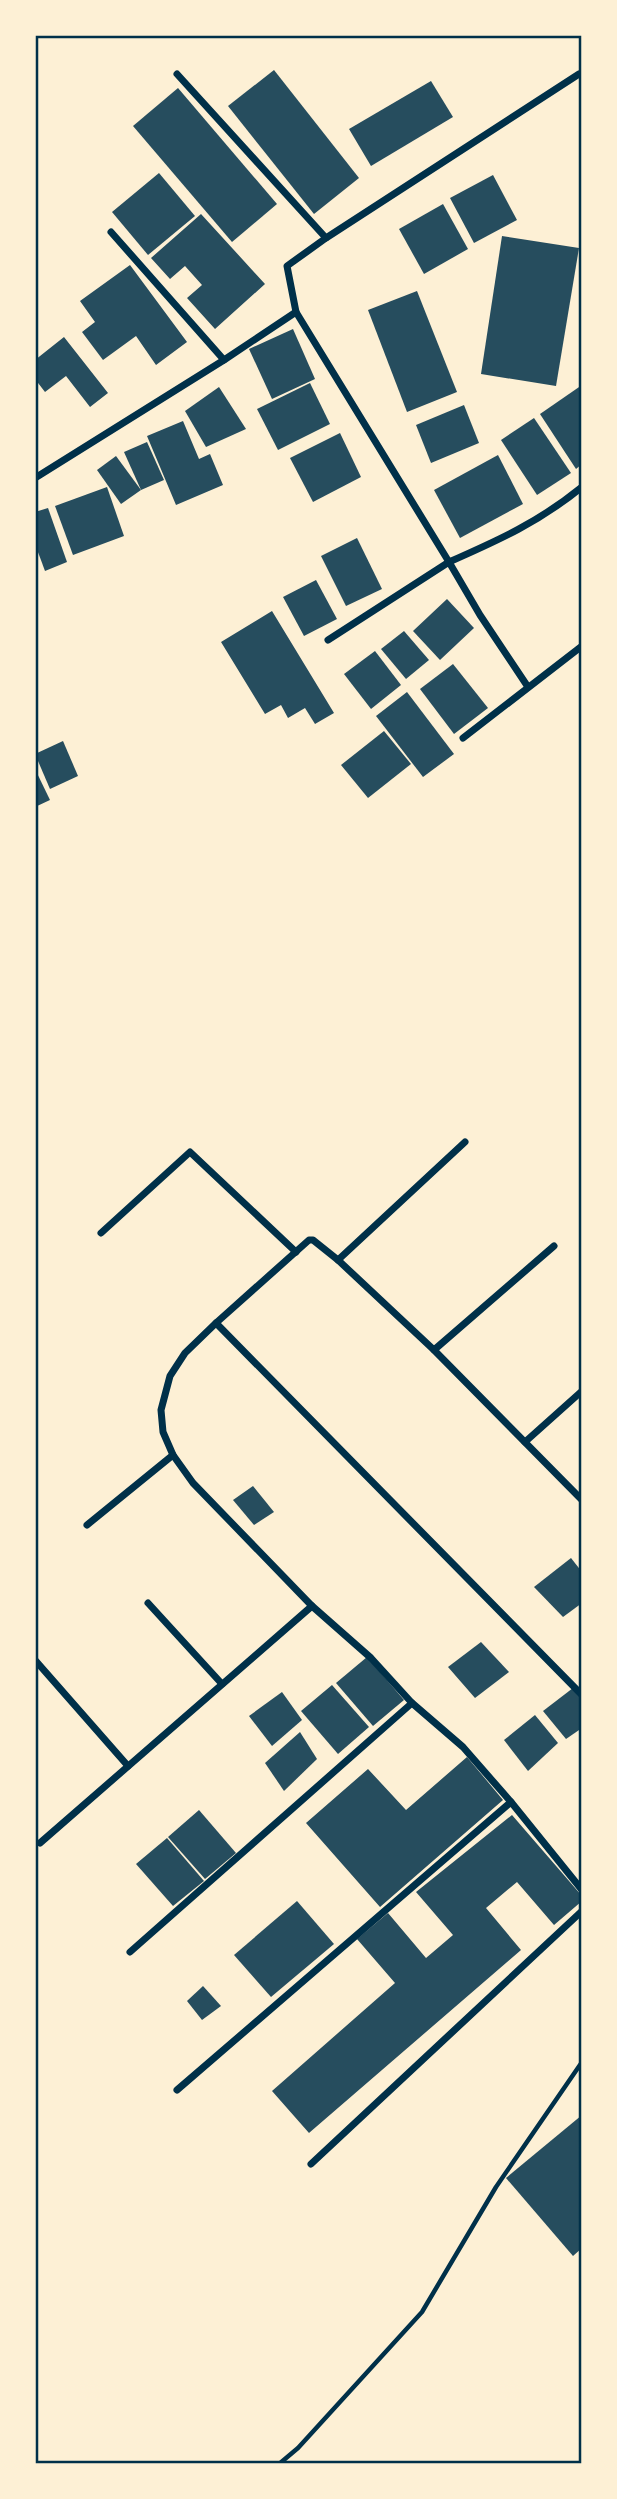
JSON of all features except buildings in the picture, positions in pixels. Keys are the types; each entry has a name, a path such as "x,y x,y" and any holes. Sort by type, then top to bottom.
{"street":[{"path":"177,74 326,238"},
{"path":"528,687 480,615 296,312 287,266 579,74"},
{"path":"111,232 224,360"},
{"path":"35,478 296,312"},
{"path":"328,640 449,562 521,530 559,506 582,487"},
{"path":"463,738 582,646"},
{"path":"338,1260 465,1142"},
{"path":"101,1233 190,1152 296,1252"},
{"path":"582,1500 434,1350 313,1240 296,1252 185,1353 170,1376 161,1410 163,1432 173,1455 193,1483 312,1606 371,1658 412,1703 463,1747 512,1802 582,1890"},
{"path":"434,1350 554,1246"},
{"path":"216,1323 582,1695"},
{"path":"525,1442 582,1391"},
{"path":"87,1525 173,1455"},
{"path":"148,1603 222,1684"},
{"path":"40,1843 312,1606"},
{"path":"35,1660 128,1766"},
{"path":"130,1951 412,1703"},
{"path":"177,2090 512,1802"},
{"path":"311,2164 582,1911"}],"path":[{"path":"279,2464 298,2448 422,2312 496,2187 582,2062"}]}
